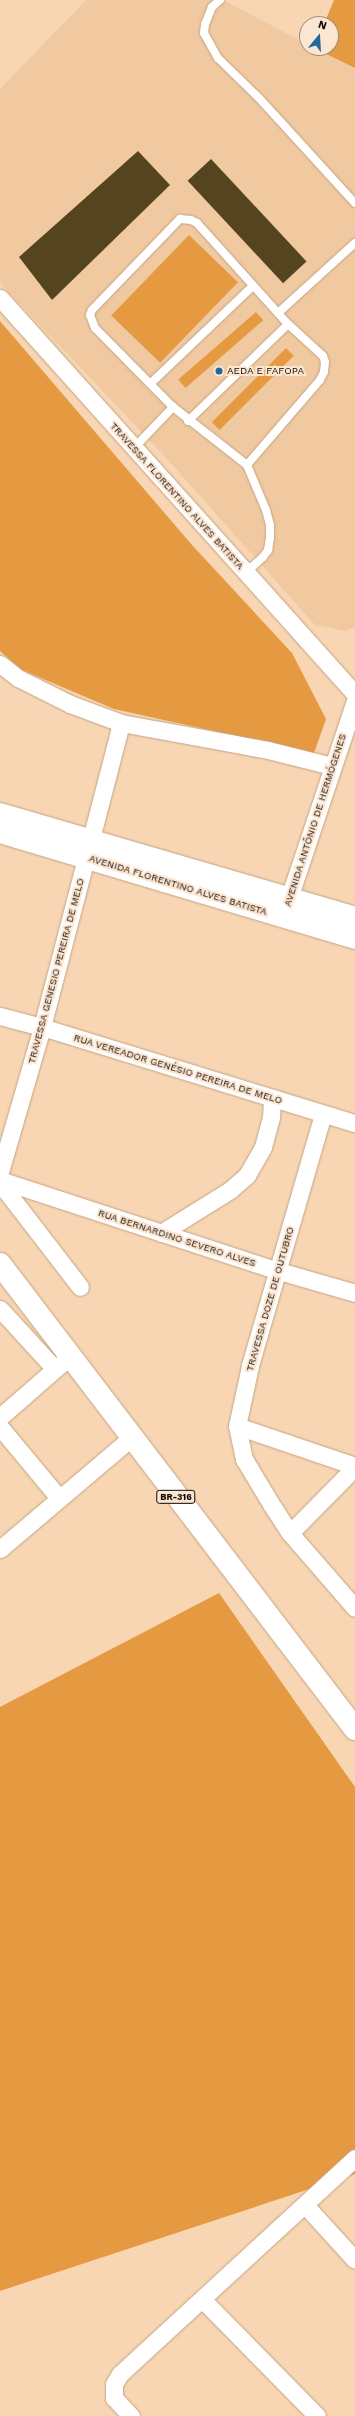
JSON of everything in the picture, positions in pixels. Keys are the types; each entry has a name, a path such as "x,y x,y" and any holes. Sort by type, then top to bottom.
{"main road":[{"name":"AVENIDA FLORENTINO ALVES BATISTA","path":"0,814 88,850"},
{"name":"AVENIDA FLORENTINO ALVES BATISTA","path":"0,832 88,850 286,907 355,918"},
{"name":"AVENIDA FLORENTINO ALVES BATISTA","path":"286,907 355,938"},
{"name":"BR-316","path":"0,1264 63,1363 131,1438 355,1729"}],"street":[{"name":"TRAVESSA FLORENTINO ALVES BATISTA","path":"0,298 355,694"},
{"path":"0,664 18,678 70,704 121,723 268,750 332,766"},
{"name":"AVENIDA ANTÔNIO DE HERMÓGENES","path":"286,907 332,766 355,702"},
{"name":"TRAVESSA GENESIO PEREIRA DE MELO","path":"0,1172 42,1027 121,723"},
{"name":"RUA VEREADOR GENÉSIO PEREIRA DE MELO","path":"0,1016 42,1027 355,1123"},
{"path":"161,1233 230,1190 247,1175 263,1147 271,1118 272,1098"},
{"name":"TRAVESSA DOZE DE OUTUBRO","path":"323,1114 250,1366 237,1426 244,1460 258,1483 290,1532 355,1608"},
{"path":"0,1181 80,1287"},
{"name":"RUA BERNARDINO SEVERO ALVES","path":"0,1181 278,1271 355,1293"},
{"path":"0,1309 63,1363 0,1417"},
{"path":"237,1426 355,1466 290,1532"},
{"path":"0,1427 59,1498"},
{"path":"0,1549 131,1438"},
{"path":"131,2416 114,2398 114,2384 120,2374 355,2158"},
{"path":"305,2204 355,2260"},
{"path":"202,2299 317,2416"}],"lane":[{"path":"220,0 212,7 205,24 204,33 218,58 260,98 355,203"},
{"path":"244,570 253,566 263,557 268,550 270,538 270,525 266,510 247,465 188,421 173,407 151,383 95,328 90,315 92,310 180,219 191,220 197,223 288,324 323,356 324,372 247,465"},
{"path":"278,313 355,243"},
{"path":"151,383 253,286"},
{"path":"188,421 288,324"},
{"path":"134,448 173,407"}],"shaded area":[{"name":"AEDA E FAFOPA","path":"86,0 223,0 299,40 299,56 330,56 355,68 355,627 346,631 315,625 168,460 0,283 0,89"},
{"path":"334,0 355,0 355,68 330,56 339,56 339,16 327,16"},
{"path":"189,235 238,282 160,363 111,316"},
{"path":"256,312 263,320 185,388 178,380"},
{"path":"0,321 192,545 292,653 326,719 314,753 114,709 22,670 0,651"},
{"path":"286,348 294,356 220,430 212,422"},
{"path":"219,1593 355,1787 355,2174 0,2291 0,1707"}],"building":[{"path":"138,151 170,185 52,300 19,257"},
{"path":"211,159 306,261 283,283 188,181"}],"place":[{"name":"AEDA E FAFOPA","path":"219,371"}]}
